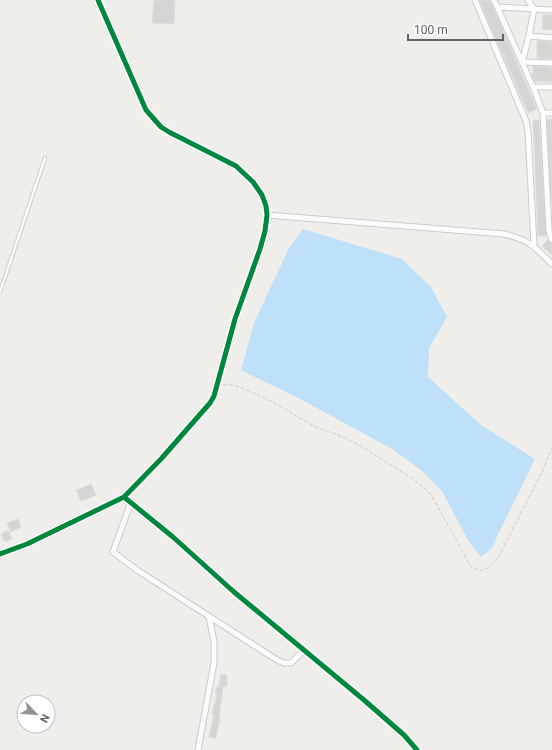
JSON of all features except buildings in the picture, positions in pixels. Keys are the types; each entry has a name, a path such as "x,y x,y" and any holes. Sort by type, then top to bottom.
{"street":[{"path":"0,554 27,544 124,497 162,459 210,403 216,389 235,318 265,231 267,215 266,206 262,195 253,182 236,166 161,127 146,110 98,0"},
{"path":"476,0 526,122 528,132 534,245"},
{"path":"494,0 543,113 549,231 552,240"},
{"path":"522,62 534,9 528,0"},
{"path":"497,7 552,10"},
{"path":"529,36 552,38"},
{"path":"522,62 552,63"},
{"path":"533,87 552,87"},
{"path":"543,113 552,113"},
{"path":"267,215 504,234 521,238 534,245 552,264"},
{"path":"124,497 151,518 234,592 384,717 417,750"},
{"path":"131,502 113,552 137,570 277,660 284,663 291,663 304,650"},
{"path":"198,750 214,664 214,641 209,617"}],"lane":[{"path":"0,292 45,158"}],"path":[{"path":"216,389 222,386 232,385 240,387 266,399 315,427 341,436 359,445 413,479 428,492 434,500 471,567 480,571 488,568 499,556 543,470 552,448"}],"water":[{"path":"303,229 402,259 431,287 447,317 429,348 428,377 481,425 535,459 491,549 481,557 469,542 442,491 422,471 394,450 302,400 241,370 254,323 289,248"}],"cycle path":[{"path":"0,554 27,544 124,497 161,459 210,403 214,396 235,319 265,231 267,215 266,206 262,195 253,182 236,166 161,127 146,110 98,0"},
{"path":"124,497 173,537 234,592 364,700 404,735 417,750"}]}
